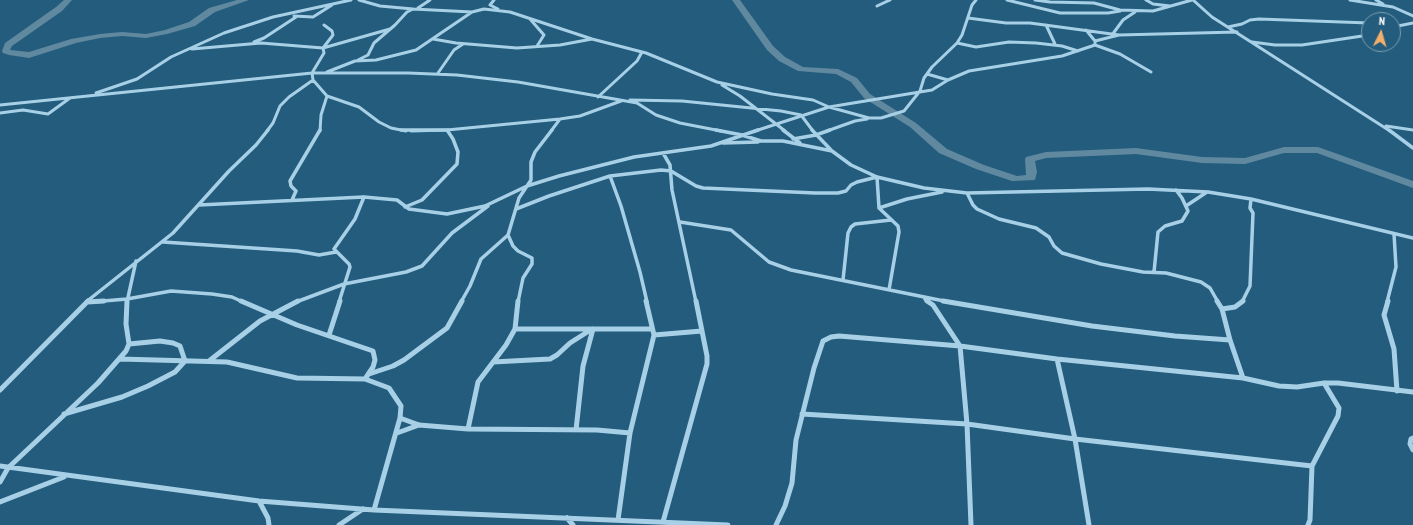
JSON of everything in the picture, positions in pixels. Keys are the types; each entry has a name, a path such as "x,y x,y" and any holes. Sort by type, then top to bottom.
{"street":[{"path":"89,96 137,79 172,57 224,33 287,13 351,0"},
{"path":"359,0 380,6 415,9 472,12 484,9 500,10"},
{"path":"325,73 368,55 371,46 407,12 430,0"},
{"path":"484,9 494,0"},
{"path":"877,6 890,0"},
{"path":"209,361 260,321 312,295 344,284 406,272 422,266 452,233 492,204 527,186 559,176 634,157 718,143 783,141 816,135 855,121 887,116 904,111 918,93 927,74 944,54 957,44 976,0"},
{"path":"1007,0 1040,9 1080,13 1108,13 1120,10 1159,10 1193,0 1212,16 1384,126 1413,148"},
{"path":"1035,0 1094,3 1120,10"},
{"path":"1146,0 1153,4 1175,6"},
{"path":"1350,0 1386,5"},
{"path":"1376,0 1413,16"},
{"path":"1384,0 1382,2 1386,5"},
{"path":"1040,9 1041,1"},
{"path":"287,13 296,17 313,17 334,3"},
{"path":"490,5 500,10 592,39 642,52 717,82 772,94 813,100 829,107 869,118"},
{"path":"1111,38 1128,16 1139,10"},
{"path":"356,61 376,60 411,52 472,12"},
{"path":"246,44 264,38 296,17"},
{"path":"968,18 1006,23 1024,22 1119,35 1237,32"},
{"path":"530,19 544,35 536,46"},
{"path":"1228,26 1260,19 1361,24"},
{"path":"1401,25 1413,23"},
{"path":"324,25 332,31 334,35 323,48 324,53 312,73 313,80 327,96 359,107 379,122 391,128 407,131 447,130 560,119 580,116 622,101 638,100 682,101 756,108 790,112 801,115 816,135 832,151 851,166 877,177 924,188 967,193 1148,189 1208,192 1251,199 1413,238"},
{"path":"1046,25 1046,28 1055,44"},
{"path":"190,49 246,44 287,44 302,47 323,48 390,29"},
{"path":"1086,30 1095,43 1120,54 1151,72"},
{"path":"718,143 829,107 932,90 948,80 969,71 1048,59 1078,51 1095,43 1119,35"},
{"path":"1251,42 1275,45 1302,45 1361,36"},
{"path":"433,39 517,48 560,46 592,39"},
{"path":"957,44 976,47 1009,42 1055,44 1078,51"},
{"path":"438,73 455,49 463,43"},
{"path":"598,97 637,61 642,52"},
{"path":"0,105 312,73 438,73 511,81 637,103 656,115 680,123 742,135 761,141"},
{"path":"927,74 948,80"},
{"path":"0,390 86,302 136,261 174,233 263,137 273,123 280,106 289,97 313,80"},
{"path":"717,82 740,96 802,145"},
{"path":"292,200 296,191 291,186 290,181 321,129 321,115 327,96"},
{"path":"0,113 23,110 48,114 70,98"},
{"path":"369,374 393,366 404,360 448,327 470,286 481,259 508,235 519,198 531,179 530,167 535,152 560,119"},
{"path":"1384,126 1413,130"},
{"path":"405,207 422,200 457,164 458,152 453,138 447,130"},
{"path":"783,141 832,151"},
{"path":"663,153 669,161 672,190 680,222 707,356 707,364 663,522"},
{"path":"516,210 549,196 610,176 652,171 671,171 696,186 703,188 815,194 838,194 846,191 851,185 857,182 877,177"},
{"path":"610,176 621,206 640,272 654,335 630,433 618,520"},
{"path":"877,177 879,208 898,226 899,232 889,290"},
{"path":"1154,272 1158,232 1165,226 1182,221 1188,211 1176,190"},
{"path":"879,208 907,199 946,191"},
{"path":"1186,206 1208,192"},
{"path":"967,193 973,205 977,209 1000,219 1036,228 1049,237 1054,246 1062,253 1101,264 1143,272 1166,273 1201,282 1210,288 1222,309 1230,340 1243,378"},
{"path":"199,205 364,196 396,200 413,211 447,214 480,208 492,204"},
{"path":"329,335 350,267 336,252 335,246 355,220 364,196"},
{"path":"1222,309 1235,307 1244,300 1250,286 1252,221 1254,213 1250,208 1251,199"},
{"path":"842,280 848,233 851,227 855,224 891,220"},
{"path":"680,222 728,229 769,262 791,270 889,290 1108,329 1230,340"},
{"path":"1394,234 1396,267 1384,315 1394,349 1397,391"},
{"path":"468,428 478,382 484,372 506,345 515,329 520,288 532,264 532,258 518,251 510,241 508,235"},
{"path":"163,242 290,250 319,255 336,252"},
{"path":"0,482 8,468 62,415 98,383 120,359 129,344 126,324 127,299 136,261"},
{"path":"86,302 127,299 171,290 232,297 297,325 373,351 375,360 369,374 365,379"},
{"path":"922,296 933,305 960,346 967,424 971,525"},
{"path":"493,362 550,359 557,355 570,343 593,328"},
{"path":"576,430 583,366 593,328"},
{"path":"515,329 652,329"},
{"path":"654,335 702,331"},
{"path":"776,525 785,506 792,482 796,440 821,345 827,339 839,336 960,346 1057,359 1243,378 1279,386 1297,387 1324,383 1338,383 1413,392"},
{"path":"129,344 160,342 173,343 180,346 185,361"},
{"path":"120,359 209,361 239,365 296,378 365,379 389,388 401,406 400,418 398,433 391,450 374,510"},
{"path":"1057,359 1075,439 1088,525"},
{"path":"62,415 122,397 148,386 175,372 185,361"},
{"path":"0,386 11,380"},
{"path":"1308,525 1310,520 1312,466 1338,416 1339,408 1324,383"},
{"path":"802,414 967,424 1075,439 1312,466"},
{"path":"400,418 419,425 630,433"},
{"path":"398,433 419,425"},
{"path":"1413,438 1411,438 1410,444 1413,450"},
{"path":"0,466 259,501 374,510 618,520 643,523 663,522 677,524 728,525"},
{"path":"0,502 67,476"},
{"path":"259,501 268,518 269,525"},
{"path":"339,525 363,509"},
{"path":"567,518 573,525"}],"waterway":[{"path":"68,0 59,9 8,45 6,51 9,53 29,55 74,41 100,36 122,34 146,36 167,32 192,24 212,10 245,0"},
{"path":"736,0 770,48 782,59 801,69 838,72 854,80 867,96 913,125 943,151 980,167 1016,179 1031,178 1032,172 1030,159 1046,155 1136,151 1202,160 1245,161 1284,150 1318,150 1413,185"}]}
